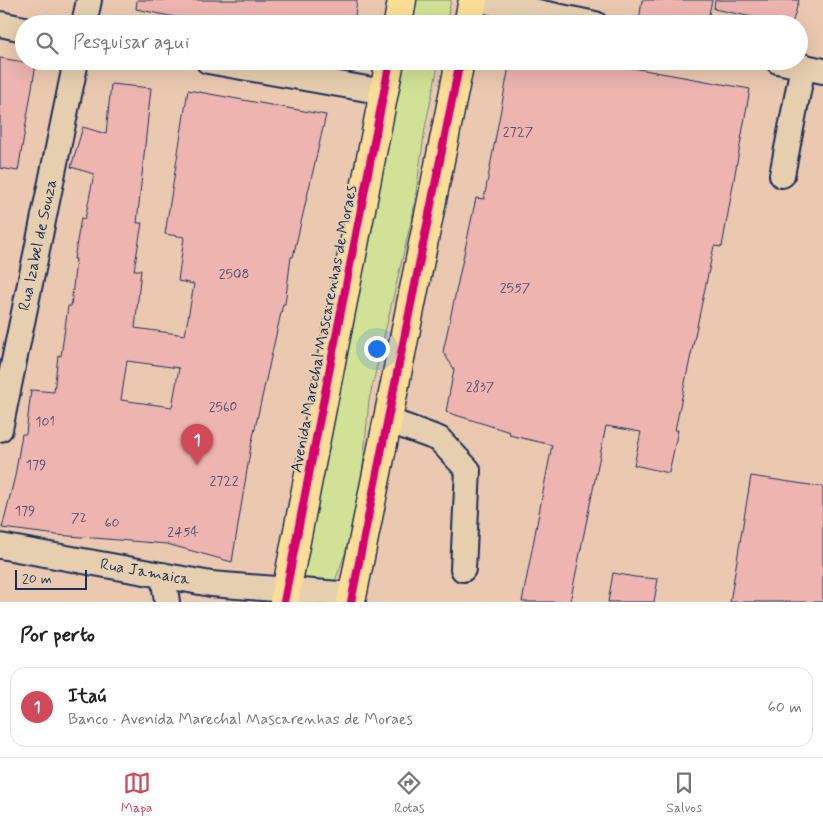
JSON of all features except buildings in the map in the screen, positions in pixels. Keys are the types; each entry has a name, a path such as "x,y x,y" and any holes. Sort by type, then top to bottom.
{"highway":[{"path":"400,15 402,0"},
{"path":"470,15 472,0"},
{"name":"Avenida Marechal Mascarenhas de Moraes","path":"285,596 388,70"},
{"path":"351,598 458,70"}],"street":[{"path":"86,15 89,0"},
{"path":"480,0 552,15"},
{"path":"0,24 15,27"},
{"path":"782,175 813,68"},
{"name":"Rua Izabel de Souza","path":"0,429 74,70"},
{"path":"259,70 384,92"},
{"path":"387,420 439,439 468,470 463,569"},
{"name":"Rua Jamaica","path":"0,546 285,596 351,598"},
{"path":"163,575 167,602"}],"green space":[{"path":"414,0 451,0 448,15 411,15"},
{"path":"399,70 437,70 425,128 413,213 369,400 358,520 333,586 300,582"}],"cycle path":[{"path":"284,602 388,70"},
{"path":"351,602 458,70"}],"place":[{"name":"Itaú","path":"197,465"}]}
